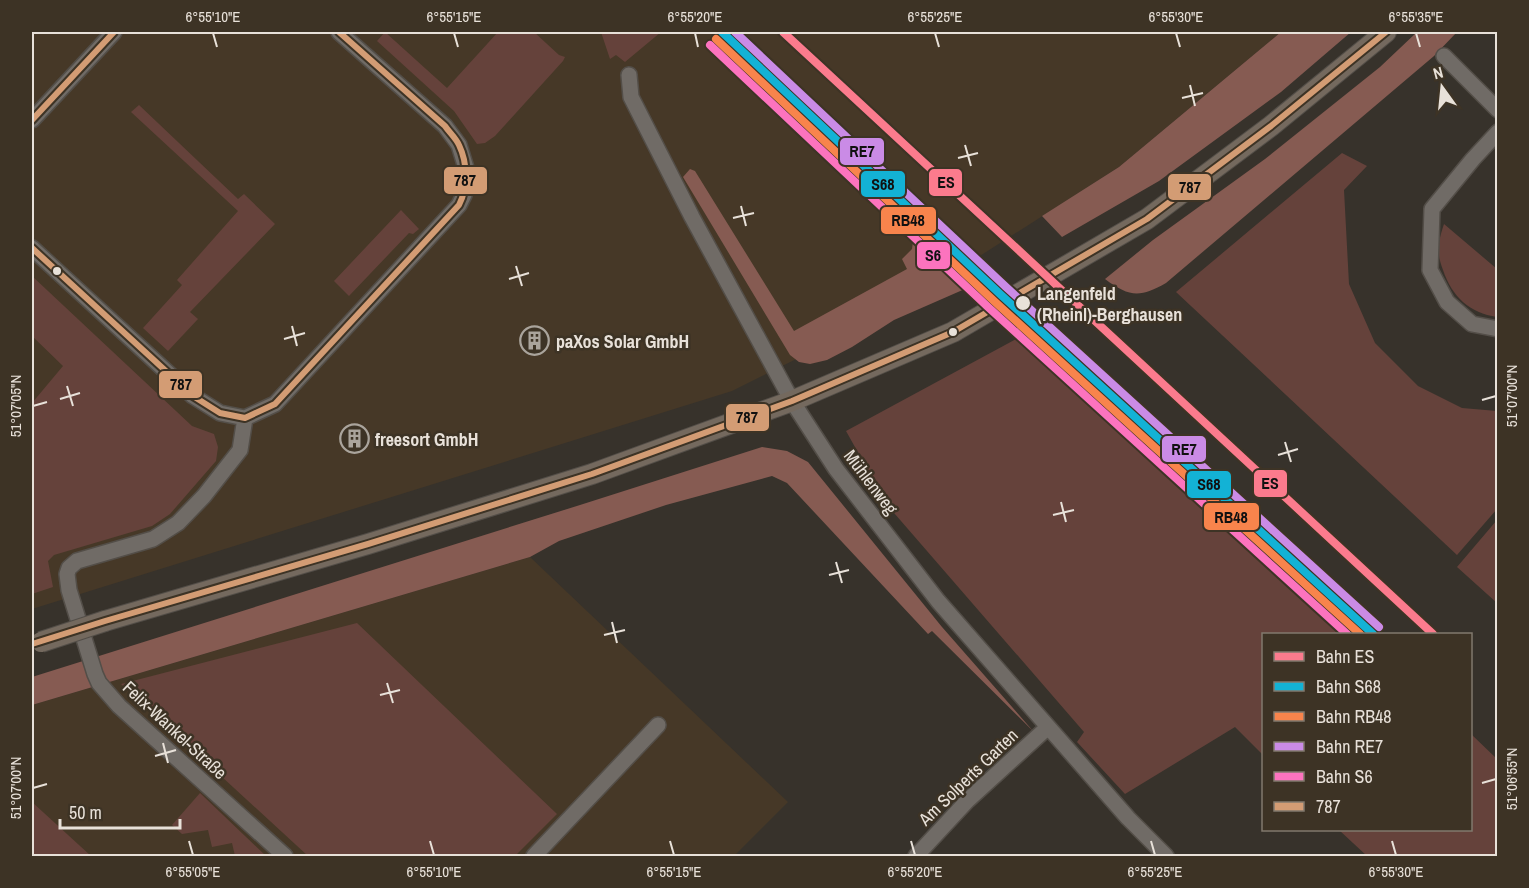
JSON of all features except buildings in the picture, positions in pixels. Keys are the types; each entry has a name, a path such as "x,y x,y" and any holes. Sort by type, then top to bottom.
{"main road":[{"path":"36,643 368,544 592,474 792,401 953,332 1146,219 1271,126 1386,32"}],"street":[{"path":"32,120 114,32"},
{"path":"32,248 193,396 220,412 245,418 275,404 459,206 464,195 466,168 459,145 445,126 339,32"},
{"path":"1444,56 1497,110"},
{"name":"Mühlenweg","path":"629,75 631,97 692,217 792,401 836,469 938,601 1128,818 1166,856"},
{"path":"1497,132 1432,209 1430,270 1447,302 1472,324 1497,329"},
{"name":"Felix-Wankel-Straße","path":"245,418 240,450 204,496 178,523 153,539 77,561 69,568 67,574 69,590 95,674 107,693 118,706 285,856"},
{"path":"534,856 658,725"},
{"name":"Am Solperts Garten","path":"916,856 968,800 1048,728"}],"shaded area":[{"path":"32,32 1281,32 1119,167 897,309 732,391 32,609"},
{"path":"385,32 447,88 498,32 534,32 559,55 565,57 495,136 485,143 477,144 454,111 377,41"},
{"path":"601,32 661,32 625,62 616,55 610,59"},
{"path":"1281,32 1351,32 1281,92 1159,181 1062,237 1042,216 1119,167"},
{"path":"1417,32 1457,32 1434,56 1166,283 1149,291 1135,293 1121,289 1105,279 1153,240 1265,159 1380,67"},
{"path":"139,105 238,199 244,194 275,224 190,312 198,319 168,351 143,328 182,285 177,280 238,211 131,112"},
{"path":"1342,153 1367,166 1344,190 1349,284 1375,343 1418,386 1462,408 1497,411 1497,509 1457,555 1176,292"},
{"path":"690,169 695,171 794,331 907,269 902,259 912,249 915,226 952,259 974,285 894,320 827,360 810,364 799,362 790,355 683,177"},
{"path":"401,210 419,229 413,234 409,233 349,296 334,281"},
{"path":"1444,224 1497,269 1497,317 1478,312 1470,307 1451,288 1443,270 1438,246"},
{"path":"32,276 192,426 214,434 218,447 216,461 170,514 152,526 54,555 48,561 53,587 32,594 32,403 63,366 32,336"},
{"path":"1018,338 1356,633 1262,633 1262,754 1235,727 1125,794 1077,742 1084,732 888,506 846,431"},
{"path":"762,447 787,451 808,462 942,627 1033,731 932,631 928,634 787,483 772,476 666,505 559,541 530,557 32,705 32,677"},
{"path":"1497,520 1497,603 1457,567"},
{"path":"530,557 788,802 734,856 32,856 32,705"},
{"path":"357,623 557,814 515,856 308,856 121,684"},
{"path":"1472,735 1497,759 1497,856 1367,856 1340,831 1472,831"},
{"path":"200,793 266,856 235,856 232,843 212,847 208,830 182,834 172,825"},
{"path":"32,802 91,856 32,856"}],"rail line":[{"name":"S68","path":"722,32 1000,294 1372,633"},
{"name":"RE7","path":"735,32 1006,287 1379,627"},
{"name":"ES","path":"783,32 1432,633"},
{"name":"RB48","path":"716,39 994,301 1359,633"},
{"name":"S6","path":"710,45 988,307 1346,633"}],"transit line":[{"name":"787","path":"32,120 114,32"},
{"name":"787","path":"32,248 193,396 220,413 245,418 275,404 459,205 464,191 466,175 464,160 454,137 445,126 339,32"},
{"name":"787","path":"32,644 368,544 592,474 792,401 953,332 1147,219 1271,126 1386,32"}],"place":[{"name":"Langenfeld (Rheinl)-Berghausen","path":"1023,303"},
{"name":"paXos Solar GmbH","path":"535,341"},
{"name":"freesort GmbH","path":"354,439"}]}
